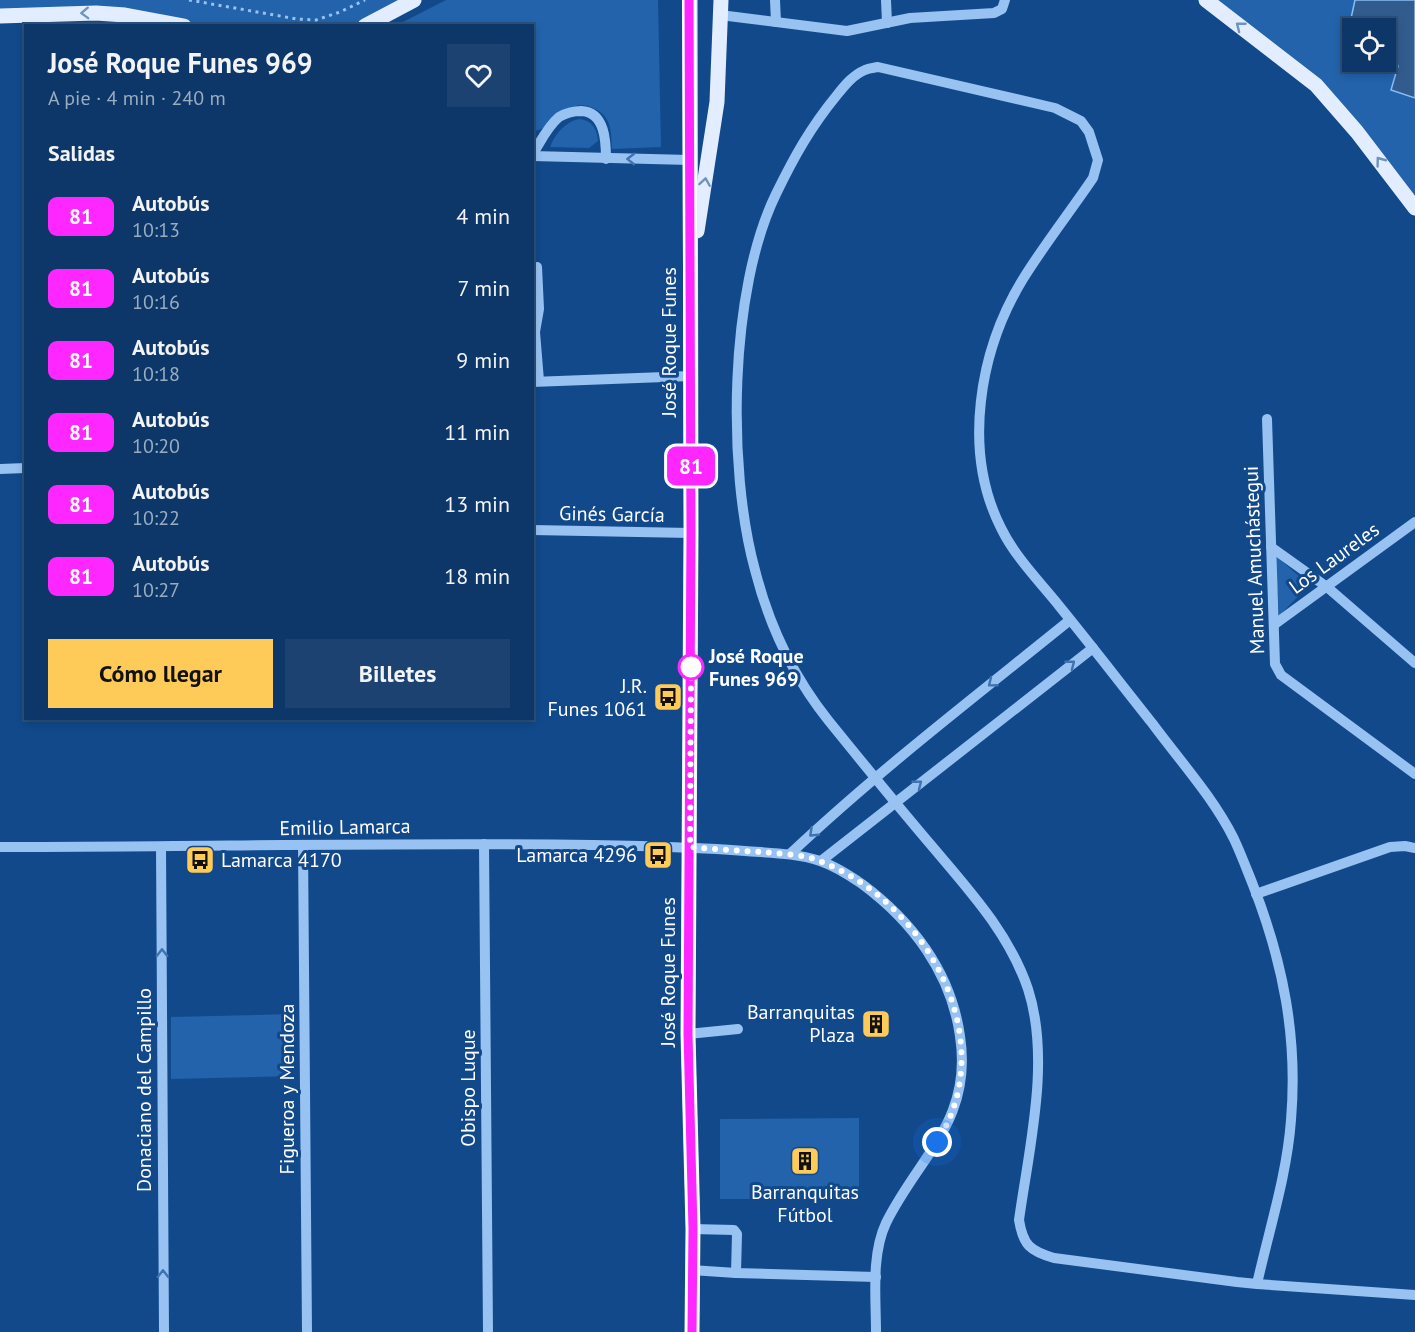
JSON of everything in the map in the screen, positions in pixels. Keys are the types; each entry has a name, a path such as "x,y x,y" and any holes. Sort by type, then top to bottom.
{"main road":[{"path":"369,24 414,0"},
{"name":"José Roque Funes","path":"690,0 691,533 688,1034 693,1229 692,1332"},
{"path":"1206,0 1316,85 1357,132 1415,208"},
{"path":"689,282 717,102 720,7"},
{"path":"0,16 96,12 125,20 164,24"}],"street":[{"path":"775,0 776,22"},
{"path":"886,0 887,22"},
{"path":"720,7 776,22 847,31 910,18 994,13 1002,9 1005,0"},
{"path":"1257,1284 1287,1152 1291,1121 1293,1081 1291,1038 1285,989 1275,945 1236,843 1224,820 1206,793 1093,648 1012,548 1000,527 984,483 980,423 982,385 994,346 1008,308 1022,280 1093,178 1098,160 1096,148 1081,121 1055,108 878,67 865,70 850,79 820,116 799,148 759,236 743,322 737,407 739,465 747,531 754,569 775,633 810,696 986,911 1005,939 1028,992 1038,1050 1037,1087 1019,1220 1026,1243 1038,1253 1054,1258 1257,1284 1415,1295"},
{"path":"534,153 558,118 567,113 585,111 592,114 603,129 606,159"},
{"path":"534,156 690,160"},
{"path":"537,267 539,309 534,330 536,381 691,376"},
{"name":"Manuel Amuchástegui","path":"1267,419 1275,664 1281,675 1415,774"},
{"path":"0,468 24,468"},
{"name":"Los Laureles","path":"1275,624 1415,522"},
{"name":"Ginés García","path":"534,530 691,533"},
{"path":"1271,547 1327,587 1415,663"},
{"path":"790,854 876,777 1070,620"},
{"path":"820,861 1093,648"},
{"name":"Emilio Lamarca","path":"0,847 484,843 690,847 790,854 820,861 849,875 896,911 930,953 953,1004 960,1032 962,1072 948,1126 885,1225 876,1262 876,1332"},
{"name":"Obispo Luque","path":"484,843 488,1332"},
{"name":"Figueroa y Mendoza","path":"303,846 307,1332"},
{"name":"Donaciano del Campillo","path":"161,847 164,1332"},
{"path":"1256,894 1390,847 1415,848"},
{"path":"688,1034 738,1029"},
{"path":"693,1229 734,1230 737,1234 736,1273"},
{"path":"691,1270 876,1277"}],"path":[{"path":"189,0 297,19 316,20 365,0"}],"shaded area":[{"path":"0,0 414,0 369,24 178,24 125,15 0,16"},
{"path":"446,0 658,0 661,147 612,149 611,131 605,116 585,106 569,109 549,125 534,131 534,24 399,24"},
{"path":"1206,0 1355,0 1351,18 1342,18 1342,72 1396,72 1396,62 1398,66 1391,90 1415,98 1415,208 1333,103"},
{"path":"1355,0 1415,0 1415,98 1391,90 1398,66 1396,62 1396,18 1351,18"},
{"path":"579,119 593,126 598,141 589,148 550,147 561,129"},
{"path":"1275,555 1309,585 1279,616"},
{"path":"292,1014 293,1076 171,1079 171,1017"},
{"name":"Barranquitas Fútbol","path":"859,1118 859,1199 720,1199 720,1119"}],"bus line":[{"name":"81","path":"689,0 691,533 688,1034 693,1229 692,1332"}],"place":[{"name":"José Roque Funes 969","path":"691,667"},
{"name":"J.R. Funes 1061","path":"668,697"},
{"name":"Lamarca 4296","path":"658,855"},
{"name":"Lamarca 4170","path":"200,860"},
{"name":"Barranquitas Plaza","path":"876,1024"},
{"name":"Barranquitas Fútbol","path":"805,1161"}],"route":[{"path":"691,667 690,847 790,854 820,861 849,875 873,892 896,911 915,932 930,953 953,1004 962,1051 962,1072 956,1100 948,1126 937,1142"}]}
